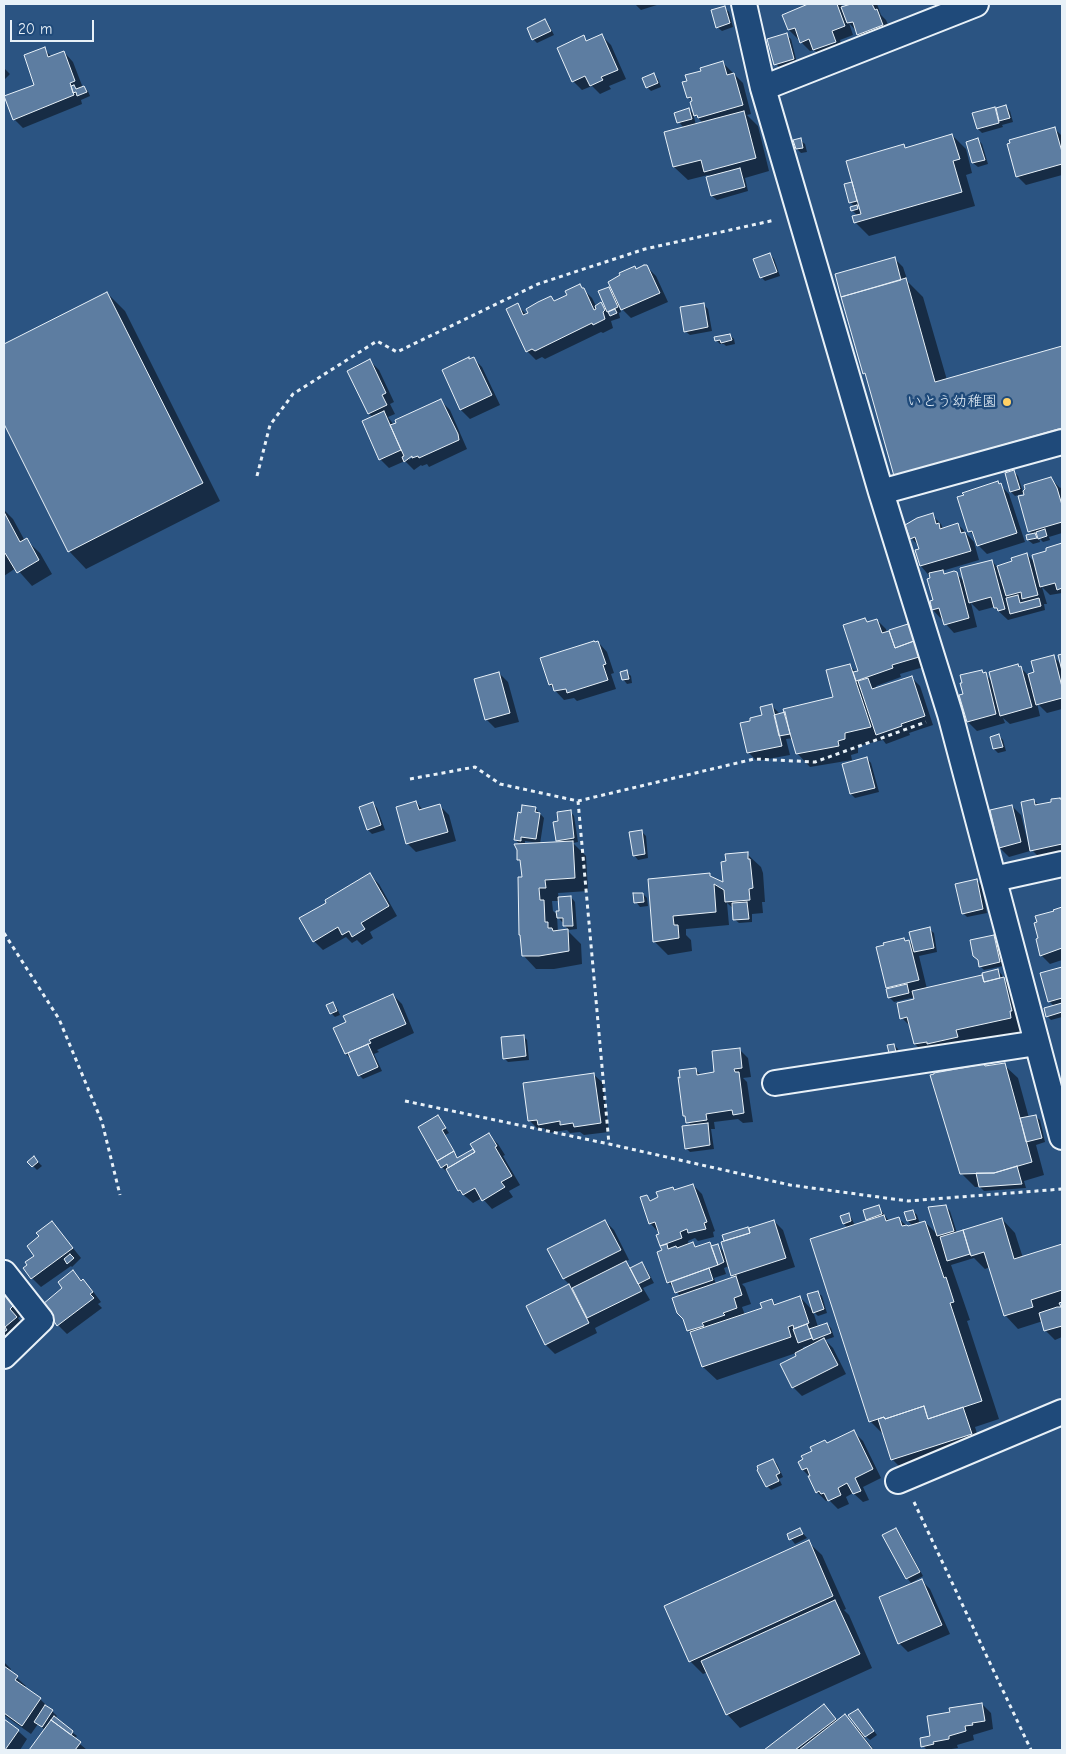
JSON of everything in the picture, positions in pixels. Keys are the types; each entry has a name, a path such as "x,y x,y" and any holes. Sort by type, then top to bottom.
{"street":[{"path":"744,4 763,88 881,492 950,714 1062,1138"},
{"path":"763,88 976,4"},
{"path":"881,492 1062,442"},
{"path":"994,880 1062,864"},
{"path":"775,1083 1037,1043"},
{"path":"4,1273 41,1320 4,1356"},
{"path":"901,1480 1062,1412"}],"path":[{"path":"257,476 270,425 293,394 377,341 398,352 538,284 645,249 800,215"},
{"path":"410,779 475,768 500,784 578,801 754,759 815,762 950,714"},
{"path":"578,801 609,1144"},
{"path":"4,933 58,1019 102,1122 120,1195"},
{"path":"406,1102 790,1184 908,1201 1062,1190"},
{"path":"901,1480 1032,1750"}],"building":[{"path":"808,4 837,4 845,26 832,31 836,42 813,50 809,39 800,43 795,28 788,30 782,15"},
{"path":"851,4 872,4 875,10 877,9 883,25 857,35 853,22 847,23 841,7"},
{"path":"725,6 730,23 716,28 711,10"},
{"path":"545,19 551,31 532,40 527,28"},
{"path":"787,33 794,59 774,65 767,39"},
{"path":"602,34 618,70 601,77 603,80 590,86 585,76 572,82 557,48 584,35 586,41"},
{"path":"45,47 48,57 64,51 75,81 70,83 74,95 13,120 4,96 34,85 24,55"},
{"path":"723,61 727,75 734,73 743,105 698,118 697,115 694,116 690,102 692,101 691,97 687,98 682,82 687,81 685,75 701,71 700,68"},
{"path":"654,73 658,83 646,88 642,78"},
{"path":"74,85 76,89 84,86 87,92 77,96 76,92 73,93 71,86"},
{"path":"1006,105 1010,118 999,121 996,108"},
{"path":"995,107 999,123 977,129 972,113"},
{"path":"689,108 692,119 677,123 674,113"},
{"path":"744,111 756,158 704,172 701,160 673,167 664,132"},
{"path":"1055,127 1062,152 1062,164 1016,177 1007,144 1010,143 1009,140"},
{"path":"952,134 960,159 953,161 962,192 854,223 852,216 861,214 846,161 904,144 905,148"},
{"path":"801,138 803,148 796,149 793,140"},
{"path":"978,138 985,160 972,163 966,142"},
{"path":"740,168 745,187 711,196 706,177"},
{"path":"852,182 857,201 849,203 844,184"},
{"path":"857,205 858,209 851,211 850,207"},
{"path":"770,253 777,272 760,278 753,259"},
{"path":"895,257 901,280 841,297 835,274"},
{"path":"647,265 660,293 621,310 608,282 620,275 619,273 635,266 636,269"},
{"path":"906,278 935,382 1062,346 1062,428 894,476 841,297"},
{"path":"580,284 584,288 594,310 596,309 595,306 601,302 605,310 603,312 605,319 593,325 592,323 535,351 532,349 526,352 506,309 518,303 523,315 528,313 526,309 538,302 551,296 554,301 567,295 565,291"},
{"path":"609,287 618,307 607,312 598,291"},
{"path":"107,292 203,483 68,552 4,424 4,344"},
{"path":"704,303 708,327 684,332 680,307"},
{"path":"615,309 617,313 610,316 608,312"},
{"path":"730,334 732,340 721,343 720,340 715,341 714,337"},
{"path":"469,357 469,359 474,357 492,395 460,410 442,370"},
{"path":"370,359 386,393 382,395 387,405 368,414 347,371"},
{"path":"441,399 459,440 419,458 418,456 412,458 412,456 404,462 402,457 404,456 390,425 396,423 395,420"},
{"path":"384,411 401,450 379,460 362,421"},
{"path":"1014,470 1020,489 1010,492 1005,473"},
{"path":"1051,477 1057,488 1062,505 1062,522 1028,532 1018,496 1024,495 1024,485"},
{"path":"998,481 999,484 1001,483 1017,533 977,546 972,531 968,532 957,497 964,495 962,493"},
{"path":"4,512 20,542 27,538 39,560 17,573 4,553"},
{"path":"933,513 936,524 939,523 940,529 958,523 961,533 965,532 971,551 920,566 915,550 919,549 915,537 910,539 905,525 917,518"},
{"path":"1045,529 1047,536 1038,539 1036,532"},
{"path":"1035,533 1037,538 1027,540 1026,535"},
{"path":"1062,543 1062,588 1057,590 1055,583 1040,587 1032,555"},
{"path":"1027,553 1038,595 1022,599 1021,592 1006,596 997,566 1012,561 1011,558"},
{"path":"992,560 1005,609 998,611 997,608 994,608 991,597 969,603 960,568"},
{"path":"943,570 944,574 957,572 969,618 944,625 939,608 932,610 930,601 933,600 927,579 930,578 929,573"},
{"path":"1018,595 1020,603 1039,598 1041,606 1010,614 1006,598"},
{"path":"865,618 867,622 877,619 882,633 889,631 895,648 914,641 919,657 892,665 893,668 856,681 853,672 858,671 843,625"},
{"path":"908,624 914,641 895,648 889,630"},
{"path":"598,641 606,664 603,665 608,680 567,693 566,689 554,691 552,684 549,685 540,658"},
{"path":"1062,654 1062,671 1058,655"},
{"path":"1054,655 1062,687 1062,698 1036,705 1028,674 1034,672 1031,661"},
{"path":"850,664 871,727 845,733 845,739 838,741 839,746 796,754 783,709 833,697 826,670"},
{"path":"1018,664 1019,667 1021,666 1032,707 1000,716 989,672"},
{"path":"627,670 629,679 622,680 620,672"},
{"path":"982,670 983,673 986,672 996,714 967,722 959,695 963,694 960,675"},
{"path":"499,672 510,713 485,720 474,679"},
{"path":"912,676 925,716 876,735 858,681 868,678 872,689"},
{"path":"772,704 782,746 747,753 740,723 750,721 750,718 762,715 760,707"},
{"path":"785,712 790,734 779,736 774,715"},
{"path":"999,734 1003,747 993,749 990,737"},
{"path":"867,757 875,788 850,794 842,764"},
{"path":"1034,799 1035,805 1062,799 1062,844 1030,851 1021,802"},
{"path":"416,801 419,810 440,804 448,832 406,844 396,807"},
{"path":"373,802 381,825 367,830 359,807"},
{"path":"522,805 536,807 535,812 540,813 536,839 521,837 521,841 514,840 518,812 521,813"},
{"path":"1012,805 1021,842 999,848 990,810"},
{"path":"571,810 574,838 556,841 553,822 558,821 557,812"},
{"path":"642,830 645,854 633,856 629,832"},
{"path":"573,841 575,878 545,880 546,888 539,888 540,900 544,900 545,922 548,922 548,928 552,928 553,931 568,929 569,951 539,956 522,956 519,935 518,877 522,877 520,860 517,860 517,850 514,844"},
{"path":"748,852 753,888 749,889 750,900 725,902 724,890 714,884 716,912 673,916 674,925 678,925 679,938 653,942 648,879 710,873 710,876 723,882 721,862 726,861 725,854"},
{"path":"370,873 389,906 361,923 365,929 352,937 349,931 342,935 338,927 313,942 299,918 326,903 325,900"},
{"path":"977,879 983,909 962,914 955,884"},
{"path":"633,893 643,893 644,902 634,903"},
{"path":"571,896 573,926 563,926 563,918 557,918 556,911 559,911 558,897"},
{"path":"747,902 749,919 733,920 732,903"},
{"path":"1062,907 1062,948 1040,956 1034,923 1037,922 1035,916"},
{"path":"930,927 934,948 914,952 909,932"},
{"path":"994,935 1000,962 979,967 978,960 973,956 970,940"},
{"path":"904,938 905,941 909,940 919,980 886,988 876,947 884,945 883,943"},
{"path":"1062,967 1062,998 1048,1002 1040,973"},
{"path":"998,969 1000,978 984,982 982,973"},
{"path":"982,975 984,982 1004,977 1012,1011 1010,1011 1011,1018 956,1030 958,1037 927,1044 927,1042 914,1044 907,1017 900,1019 897,1003 914,999 912,991"},
{"path":"907,984 909,993 888,998 886,989"},
{"path":"393,994 406,1024 369,1040 371,1043 345,1054 333,1028 346,1022 343,1016"},
{"path":"333,1002 337,1011 330,1014 326,1005"},
{"path":"1062,1003 1062,1012 1046,1017 1044,1008"},
{"path":"524,1035 526,1056 503,1059 501,1037"},
{"path":"368,1044 378,1067 358,1076 348,1053"},
{"path":"894,1044 896,1052 889,1053 887,1045"},
{"path":"740,1048 742,1068 734,1069 735,1072 739,1072 744,1113 733,1115 732,1110 706,1114 707,1120 686,1123 685,1116 683,1116 678,1077 680,1078 679,1070 696,1068 697,1075 714,1072 712,1051"},
{"path":"1005,1063 1032,1162 994,1173 960,1174 930,1075 984,1064 985,1066"},
{"path":"594,1073 601,1123 574,1127 573,1123 560,1125 560,1121 538,1125 537,1120 528,1121 523,1083"},
{"path":"438,1115 446,1128 442,1130 454,1151 437,1161 418,1127"},
{"path":"1036,1115 1042,1138 1026,1142 1020,1118"},
{"path":"708,1123 710,1145 685,1149 682,1126"},
{"path":"489,1133 512,1176 501,1182 505,1187 482,1201 475,1188 463,1195 460,1190 458,1191 446,1169 475,1152 470,1144"},
{"path":"473,1149 475,1152 448,1168 447,1164 441,1168 437,1161 454,1151 457,1158"},
{"path":"34,1156 38,1162 32,1167 27,1162"},
{"path":"1017,1166 1022,1184 979,1187 976,1173 994,1173"},
{"path":"693,1184 707,1222 704,1223 706,1229 688,1233 687,1229 680,1232 682,1238 660,1246 656,1235 659,1234 655,1222 649,1224 640,1197 647,1195 650,1201 658,1197 656,1192 673,1187 674,1190"},
{"path":"879,1205 882,1214 866,1220 863,1210"},
{"path":"946,1205 954,1231 937,1236 928,1207"},
{"path":"913,1210 916,1219 907,1221 904,1212"},
{"path":"849,1213 851,1221 843,1224 840,1216"},
{"path":"884,1215 886,1221 899,1217 902,1226 925,1221 954,1302 950,1303 982,1401 928,1419 924,1406 885,1419 884,1417 869,1422 810,1239"},
{"path":"1002,1218 1014,1259 1062,1244 1062,1290 1031,1300 1033,1307 1004,1316 984,1252 971,1256 963,1230"},
{"path":"605,1220 621,1250 563,1279 547,1249"},
{"path":"774,1220 786,1258 731,1276 721,1242 750,1233 749,1228"},
{"path":"52,1221 73,1248 31,1279 23,1268 27,1265 25,1262 34,1256 27,1246 39,1236 36,1233"},
{"path":"748,1227 750,1233 724,1241 722,1235"},
{"path":"963,1230 970,1254 947,1261 940,1237"},
{"path":"693,1242 695,1247 710,1242 718,1265 667,1283 657,1252 662,1250 660,1246 667,1244 668,1249 676,1246 677,1248"},
{"path":"718,1244 724,1262 718,1265 711,1246"},
{"path":"70,1254 74,1258 67,1264 64,1259"},
{"path":"626,1261 642,1291 587,1318 572,1288"},
{"path":"642,1262 650,1278 638,1284 630,1268"},
{"path":"709,1268 713,1280 675,1293 671,1282"},
{"path":"73,1270 93,1292 90,1294 94,1298 57,1326 43,1304 62,1288 58,1282"},
{"path":"736,1276 742,1295 734,1298 737,1308 723,1313 725,1315 702,1323 704,1326 687,1331 683,1319 677,1313 672,1298"},
{"path":"569,1284 589,1323 545,1345 526,1306"},
{"path":"818,1291 824,1309 813,1313 807,1294"},
{"path":"4,1294 13,1306 10,1309 17,1317 5,1327 7,1330 4,1332"},
{"path":"800,1296 809,1323 794,1329 793,1325 788,1327 791,1337 702,1367 690,1332 762,1308 760,1303 772,1299 774,1305"},
{"path":"1062,1302 1062,1326 1044,1331 1039,1313 1061,1307 1059,1303"},
{"path":"827,1323 831,1333 813,1340 809,1329"},
{"path":"807,1324 812,1338 798,1343 793,1329"},
{"path":"824,1338 838,1365 792,1388 780,1364 796,1356 795,1353"},
{"path":"924,1406 928,1419 963,1407 972,1434 891,1460 878,1419 884,1417 885,1419"},
{"path":"854,1430 873,1469 855,1478 861,1491 853,1494 847,1483 838,1488 841,1495 828,1501 824,1493 821,1494 819,1491 816,1493 808,1476 810,1476 807,1468 802,1470 798,1462 803,1459 801,1456 812,1451 810,1447 825,1440 827,1443"},
{"path":"773,1459 780,1473 776,1475 779,1481 766,1487 757,1470 757,1466"},
{"path":"800,1528 803,1534 789,1540 787,1534"},
{"path":"896,1528 920,1572 906,1579 882,1535"},
{"path":"809,1540 833,1596 689,1662 664,1606"},
{"path":"922,1579 942,1625 898,1644 879,1597"},
{"path":"835,1600 860,1654 726,1715 701,1661"},
{"path":"4,1666 18,1676 15,1680 41,1698 22,1726 4,1713"},
{"path":"982,1703 985,1721 965,1726 966,1731 949,1736 949,1739 933,1742 934,1744 921,1747 920,1738 930,1736 927,1716 950,1712 949,1708"},
{"path":"824,1704 836,1719 795,1750 764,1750"},
{"path":"45,1705 53,1710 42,1727 34,1722"},
{"path":"858,1709 874,1731 865,1737 848,1715"},
{"path":"845,1714 873,1750 799,1750"},
{"path":"54,1716 73,1731 71,1735 51,1720"},
{"path":"4,1719 19,1730 5,1750 4,1750"},
{"path":"51,1720 81,1742 75,1750 29,1750"}],"place":[{"name":"いとう幼稚園","path":"1007,402"}]}
